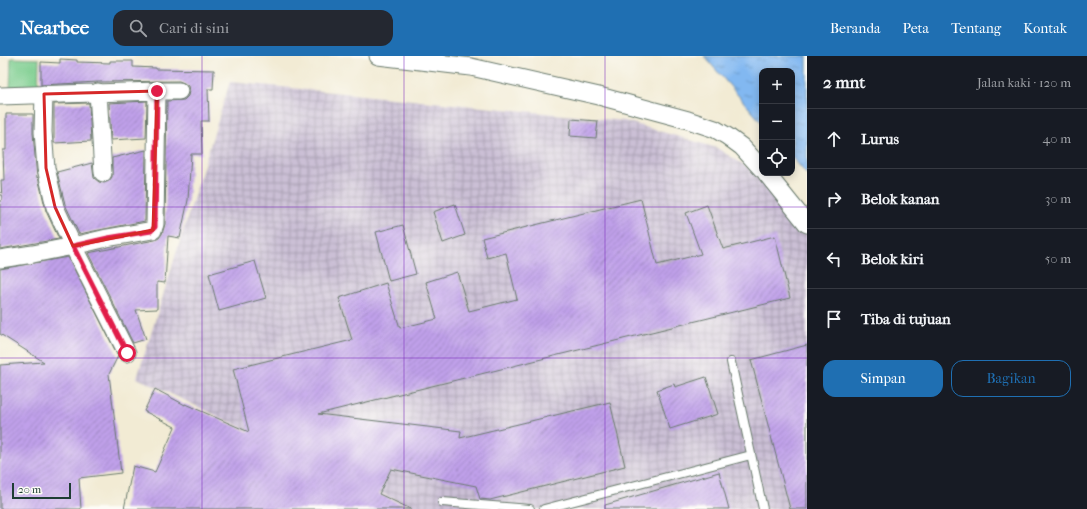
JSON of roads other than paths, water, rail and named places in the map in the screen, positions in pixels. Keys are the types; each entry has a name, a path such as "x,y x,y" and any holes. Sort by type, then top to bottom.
{"street":[{"path":"378,56 471,67 599,96 688,120 715,129 727,136 742,147 759,166"},
{"path":"0,258 33,254 108,238 151,231 155,227 157,91"},
{"path":"0,96 98,92 179,91"},
{"path":"98,92 103,174"},
{"path":"44,94 43,132 46,168 56,207 73,246 127,353"},
{"path":"768,176 807,224"}],"lane":[{"path":"731,362 763,509"},
{"path":"544,509 751,455"},
{"path":"442,502 530,509"}],"water":[{"path":"704,56 807,56 807,175 795,161 795,68 759,68 759,120"}]}
